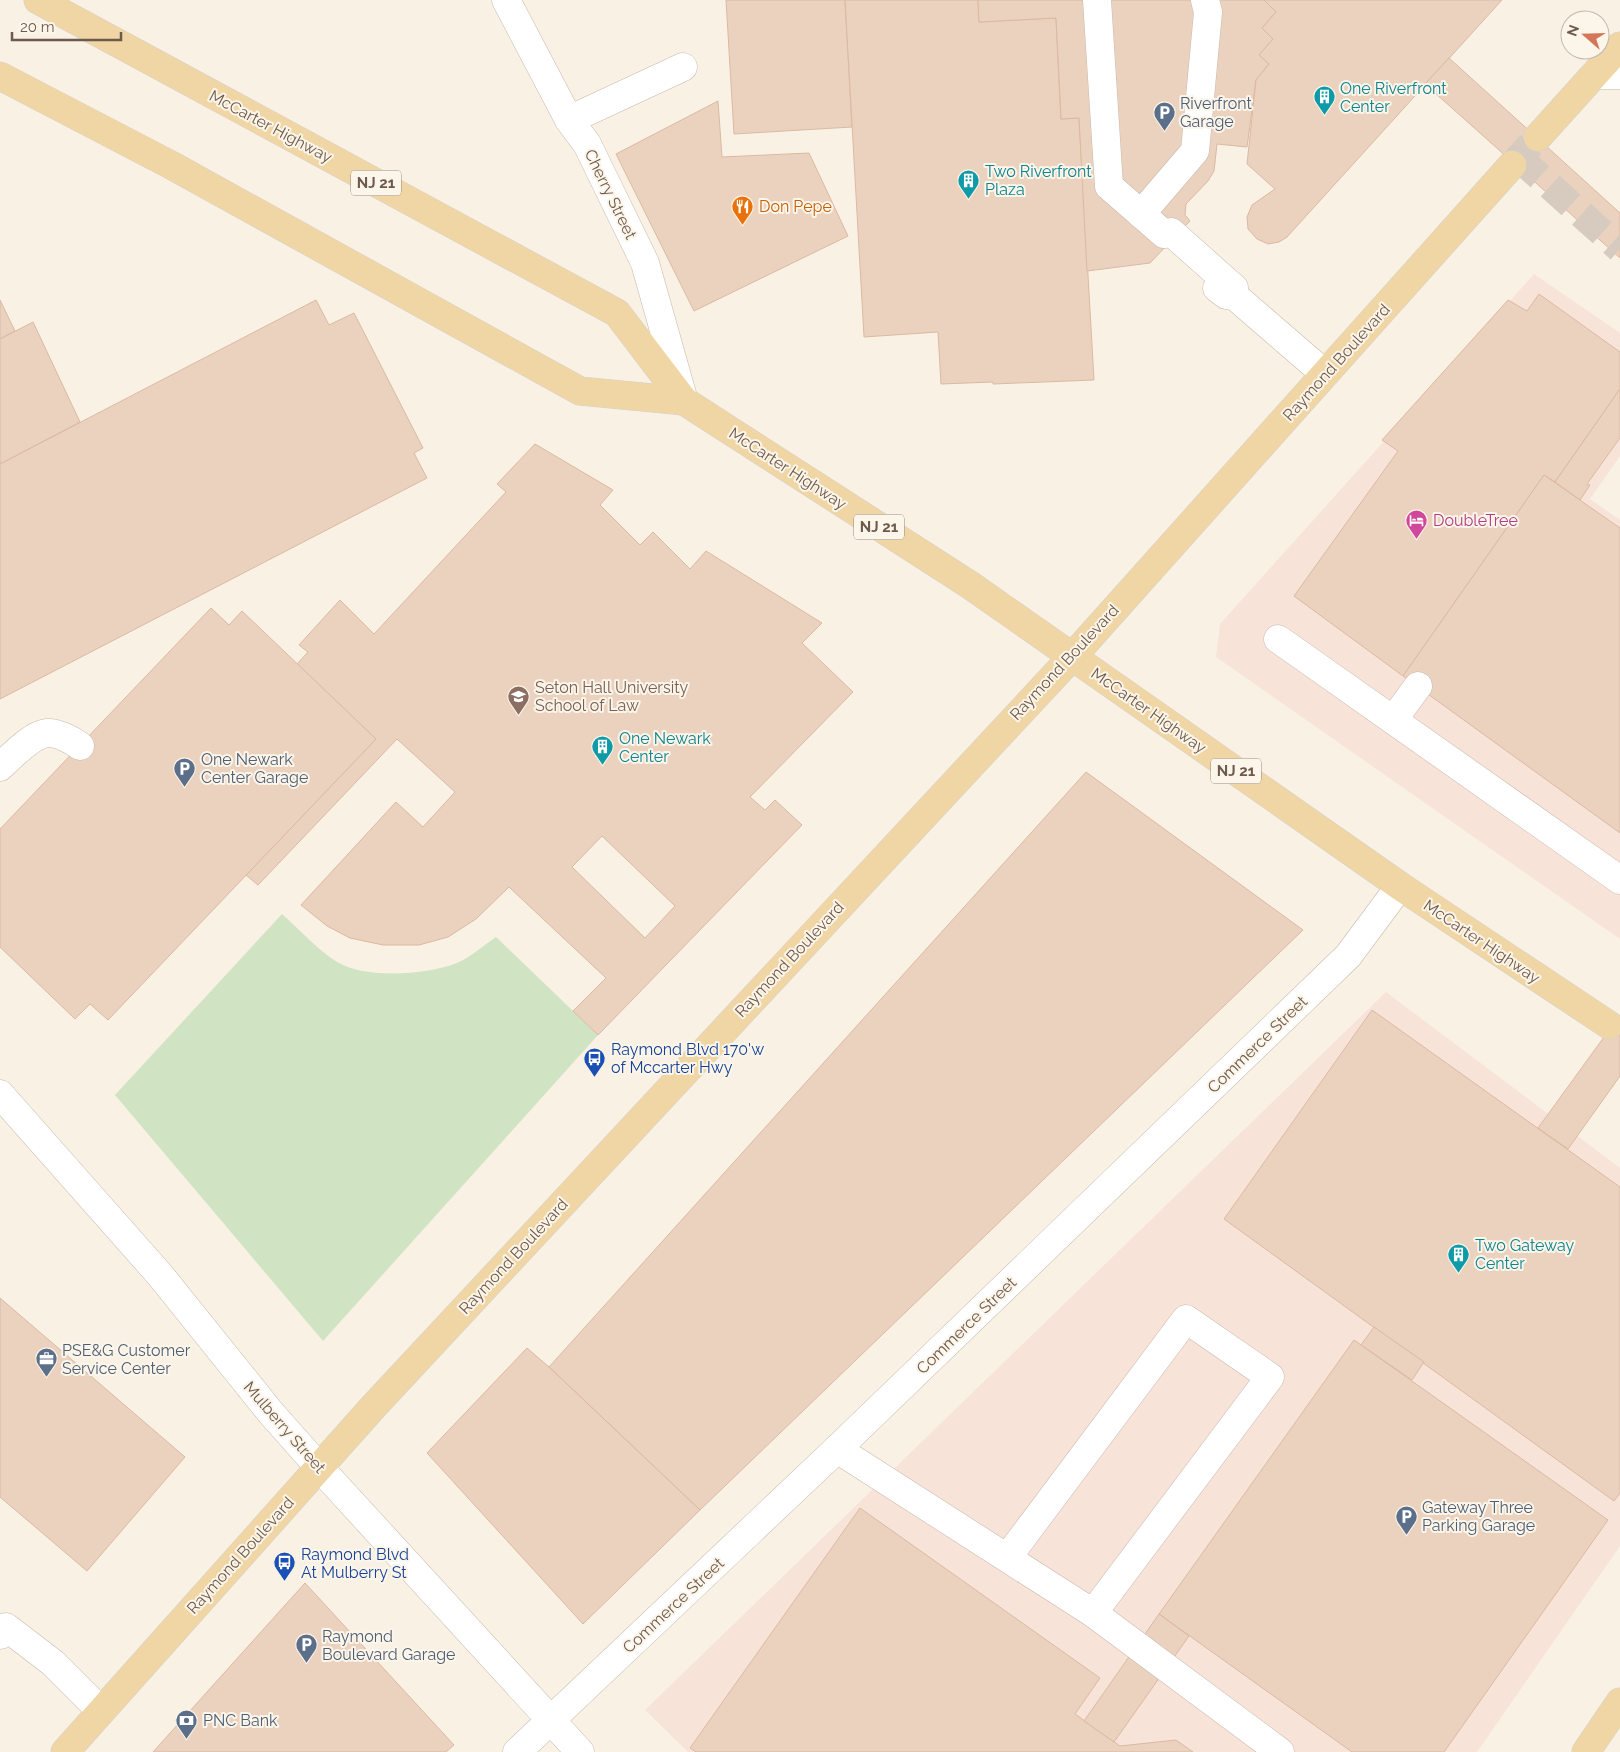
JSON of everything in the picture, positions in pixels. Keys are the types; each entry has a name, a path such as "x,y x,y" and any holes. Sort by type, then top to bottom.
{"main road":[{"name":"McCarter Highway","path":"38,0 617,313 684,401 970,586 1400,886 1610,1025"},
{"path":"1538,137 1607,75 1620,46"},
{"name":"McCarter Highway","path":"0,76 171,165 580,391 684,401"},
{"name":"Raymond Boulevard","path":"65,1752 318,1466 1072,657 1512,165"},
{"path":"1586,1752 1620,1702"}],"street":[{"name":"Cherry Street","path":"506,0 569,120 587,144 645,262 684,401"},
{"path":"1097,0 1108,186 1164,234 1163,241 1167,245 1226,295 1233,296 1325,374"},
{"path":"1141,214 1195,151 1208,12 1205,0"},
{"path":"569,120 683,67"},
{"path":"1278,639 1620,880"},
{"path":"1393,720 1418,686"},
{"path":"0,767 27,742 48,733 70,738 80,746"},
{"name":"Commerce Street","path":"518,1752 837,1449 1348,956 1400,886"},
{"name":"Mulberry Street","path":"0,1094 160,1275 272,1413 318,1466 580,1752"},
{"path":"1007,1558 1186,1319 1270,1377 1093,1613"},
{"path":"837,1449 1093,1613 1280,1752"},
{"path":"0,1635 6,1627 53,1663 101,1711"}],"shaded area":[{"path":"1534,274 1620,333 1620,456 1590,499 1620,520 1620,939 1216,657 1220,624"},
{"path":"1386,992 1620,1168 1620,1546 1477,1752 688,1752 645,1710"}],"green space":[{"path":"282,914 334,960 361,971 377,973 412,973 444,967 467,958 496,937 598,1035 323,1341 115,1095"}],"building":[{"path":"726,0 845,0 852,127 734,134"},
{"name":"Two Riverfront Plaza","path":"845,0 978,0 979,22 1056,18 1061,119 1079,118 1094,380 941,384 938,332 864,337"},
{"name":"Riverfront Garage","path":"978,0 1264,0 1276,12 1262,28 1273,39 1259,55 1269,64 1256,80 1247,147 1217,144 1214,171 1208,181 1186,204 1185,215 1190,221 1150,263 1087,271 1079,118 1061,119 1056,18 979,22"},
{"name":"One Riverfront Center","path":"1264,0 1502,0 1287,237 1279,242 1268,244 1257,239 1248,229 1247,217 1252,205 1275,189 1247,164 1256,80 1269,64 1259,55 1273,39 1262,28 1276,12"},
{"path":"1449,58 1620,213 1620,258 1425,84"},
{"path":"718,101 722,157 809,153 848,236 694,311 616,154"},
{"name":"DoubleTree","path":"1539,294 1620,352 1620,389 1555,482 1544,475 1403,676 1294,596 1398,451 1382,440 1508,300 1527,311"},
{"path":"0,300 15,331 0,339"},
{"path":"316,300 329,325 354,313 423,448 414,453 427,478 0,699 0,464"},
{"path":"33,322 80,422 0,464 0,339"},
{"path":"1620,389 1620,438 1587,484 1590,485 1580,500 1555,482"},
{"name":"One Newark Center","path":"535,444 613,490 600,505 640,545 653,532 690,569 706,551 822,623 802,643 853,692 750,797 765,810 775,800 802,825 598,1035 573,1011 606,978 509,887 476,919 448,937 419,945 383,945 350,938 327,926 301,905 396,802 423,827 455,792 397,739 258,885 246,875 376,739 297,664 308,652 299,645 340,600 374,634 506,492 497,484","holes":["602,836 675,906 645,938 572,867"]},
{"path":"1544,475 1620,528 1620,833 1403,676"},
{"name":"One Newark Center Garage","path":"211,608 229,625 242,611 376,739 108,1020 90,1004 75,1019 0,947 0,829"},
{"path":"1086,772 1303,930 700,1510 549,1367"},
{"name":"Two Gateway Center","path":"1372,1010 1620,1187 1620,1493 1614,1501 1224,1219"},
{"path":"1620,1015 1620,1076 1568,1149 1538,1128"},
{"name":"PSE&G Customer Service Center","path":"0,1298 185,1457 87,1571 0,1497"},
{"path":"1374,1327 1424,1362 1412,1380 1361,1345"},
{"name":"Gateway Three Parking Garage","path":"1354,1340 1608,1520 1444,1752 1352,1752 1159,1614"},
{"path":"527,1348 700,1510 583,1624 427,1453"},
{"path":"860,1508 1100,1678 1075,1714 1120,1746 1176,1740 1193,1752 696,1752 690,1748"},
{"name":"Raymond Boulevard Garage","path":"305,1583 454,1745 446,1752 153,1752"},
{"path":"1159,1614 1189,1636 1114,1742 1084,1721"}],"tunnel":[{"path":"1512,165 1538,137"},
{"path":"1519,158 1620,249"}],"place":[{"name":"One Riverfront Center","path":"1324,116"},
{"name":"Riverfront Garage","path":"1164,131"},
{"name":"Two Riverfront Plaza","path":"969,199"},
{"name":"Don Pepe","path":"743,225"},
{"name":"DoubleTree","path":"1417,539"},
{"name":"Seton Hall University School of Law","path":"519,715"},
{"name":"One Newark Center","path":"603,766"},
{"name":"One Newark Center Garage","path":"185,787"},
{"name":"Raymond Blvd 170'w of Mccarter Hwy","path":"595,1077"},
{"name":"Two Gateway Center","path":"1459,1273"},
{"name":"PSE&G Customer Service Center","path":"46,1378"},
{"name":"Gateway Three Parking Garage","path":"1406,1535"},
{"name":"Raymond Blvd At Mulberry St","path":"285,1582"},
{"name":"Raymond Boulevard Garage","path":"306,1664"},
{"name":"PNC Bank","path":"187,1739"}]}
